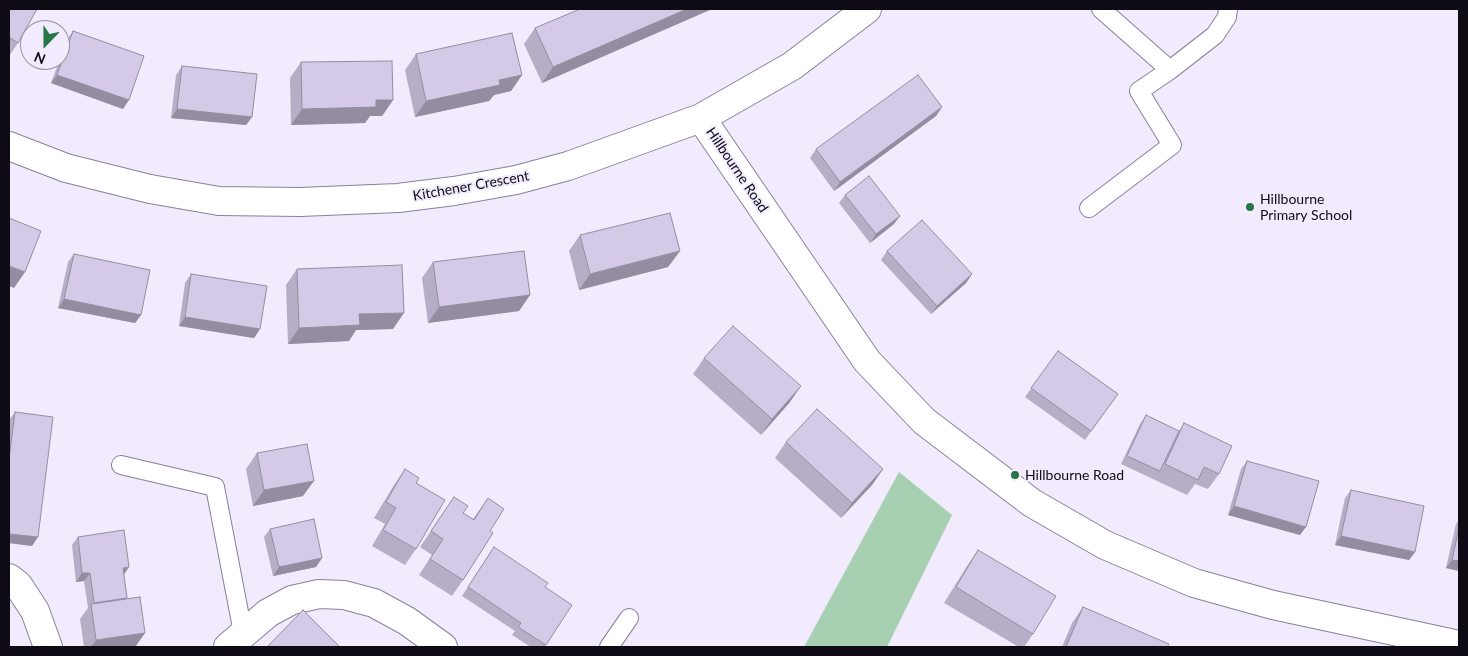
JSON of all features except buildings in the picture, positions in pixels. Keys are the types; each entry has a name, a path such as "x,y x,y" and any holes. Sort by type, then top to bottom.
{"street":[{"name":"Kitchener Crescent","path":"9,146 66,168 150,189 220,201 300,202 398,198 454,192 516,180 568,166 702,118 792,66 867,9"},
{"name":"Hillbourne Road","path":"702,118 867,361 924,421 1032,503 1106,545 1194,583 1273,606 1459,645"},
{"path":"9,578 18,585 35,611 48,647"},
{"path":"236,640 268,613 292,600 319,594 344,595 374,603 407,621 443,647"}],"lane":[{"path":"1101,9 1170,70"},
{"path":"1089,208 1172,145 1139,91 1215,35 1227,17 1228,9"},
{"path":"121,465 215,488 236,640"},
{"path":"609,647 629,618"}],"green space":[{"path":"899,472 952,515 887,647 804,647"}],"place":[{"name":"Hillbourne Primary School","path":"1250,207"},
{"name":"Hillbourne Road","path":"1015,475"}]}
